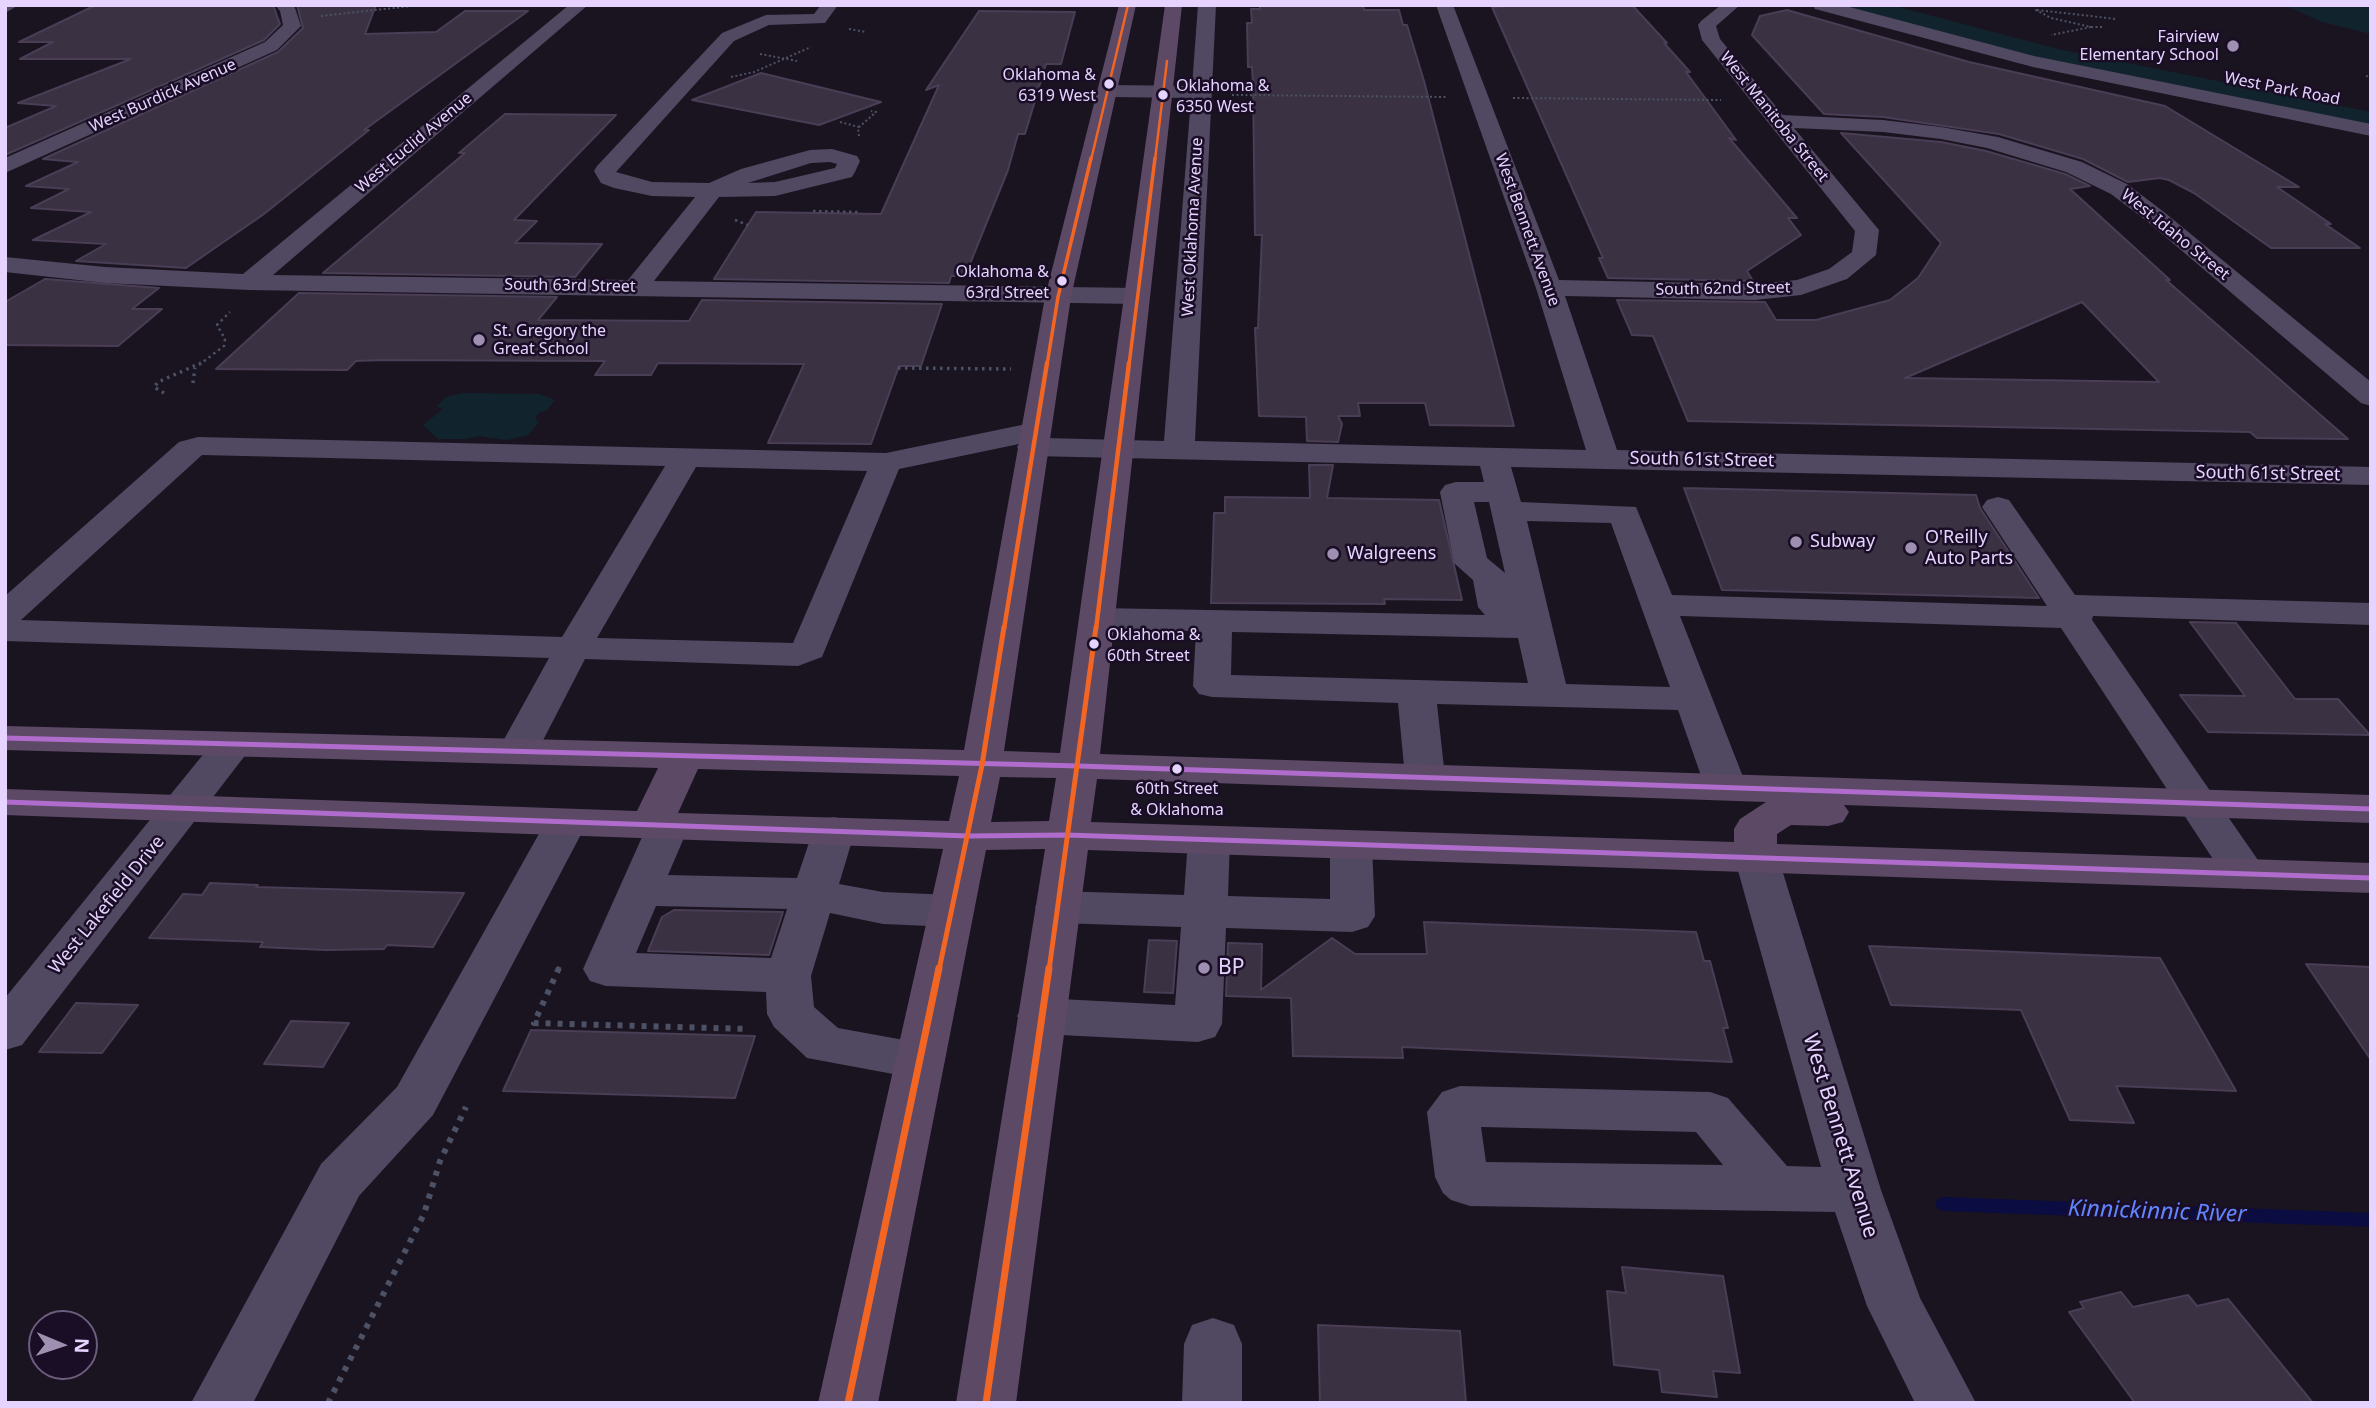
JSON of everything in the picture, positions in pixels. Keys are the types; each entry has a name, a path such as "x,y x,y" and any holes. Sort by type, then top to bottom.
{"main road":[{"path":"848,1403 982,765 1058,297 1110,91 1128,5"},
{"path":"986,1403 1079,766 1121,448 1136,296 1174,5"},
{"path":"5,737 1079,766 2371,809"},
{"path":"659,826 683,757"},
{"path":"1757,860 1755,829 1782,811 1898,814 2063,798"},
{"path":"5,803 968,836 1067,835 1757,860 2371,878"}],"street":[{"path":"5,8 11,5"},
{"name":"West Burdick Avenue","path":"5,166 271,46 292,26 288,9 283,5"},
{"name":"West Euclid Avenue","path":"249,282 580,5"},
{"name":"West Oklahoma Avenue","path":"1180,449 1213,94 1207,5"},
{"name":"West Bennett Avenue","path":"1444,5 1549,288 1604,458"},
{"name":"West Manitoba Street","path":"1732,5 1707,25 1711,40 1867,230"},
{"path":"1821,5 2032,61 2371,130"},
{"path":"636,287 712,190 750,174 810,157 832,155 849,161 844,172 818,181 775,189 712,190 652,189 622,183 610,178 605,171 728,37 766,20 825,12"},
{"path":"1110,91 1213,94"},
{"name":"West Idaho Street","path":"1779,121 1883,126 1941,133 1990,142 2085,173 2119,189 2156,217 2371,397"},
{"name":"South 62nd Street","path":"1549,288 1755,292 1801,287 1839,274 1864,255 1867,230"},
{"name":"South 63rd Street","path":"5,264 105,275 249,282 636,287 1058,297 1136,296"},
{"name":"South 61st Street","path":"5,615 190,449 198,446 887,462 1034,439 1121,448 2371,476"},
{"path":"1492,455 1549,694"},
{"path":"517,751 573,648 686,457"},
{"path":"5,630 805,653 887,462"},
{"path":"1534,627 1496,607 1489,575 1471,563 1456,492 1505,502 1624,514 1726,787"},
{"path":"1998,507 2071,611 2245,874"},
{"path":"1658,606 2371,614"},
{"path":"1098,620 1534,627"},
{"path":"1214,621 1212,686 1693,699"},
{"path":"1416,692 1425,777"},
{"name":"West Lakefield Drive","path":"5,1032 233,744"},
{"path":"221,1403 340,1180 415,1101 566,823"},
{"path":"659,826 640,890 606,969 788,976"},
{"path":"834,831 788,976 791,1014 824,1045 920,1060"},
{"path":"1041,1016 1198,1024 1209,840"},
{"path":"1057,907 1352,916 1351,845"},
{"name":"West Bennett Avenue","path":"1757,860 1854,1190 1895,1306 1946,1403"},
{"path":"640,890 813,894 883,908 952,911"},
{"path":"1773,1188 1710,1112 1460,1106 1453,1112 1462,1177 1470,1184 1854,1190"},
{"path":"1212,1403 1213,1344"}],"path":[{"path":"316,17 421,5"},
{"path":"2036,10 2037,5"},
{"path":"2036,10 2116,19"},
{"path":"2036,10 2051,18 2091,27"},
{"path":"2048,35 2103,27"},
{"path":"841,28 866,32"},
{"path":"721,78 740,76 787,59 817,44"},
{"path":"755,54 797,61"},
{"path":"728,80 736,82"},
{"path":"1213,94 1454,97"},
{"path":"1505,98 1720,100"},
{"path":"849,140 859,137 860,127 877,112 871,111"},
{"path":"840,122 860,127"},
{"path":"164,393 154,387 158,382 177,372 195,367 224,346 225,339 217,325 231,312"},
{"path":"193,383 195,367"},
{"path":"898,368 1015,370"},
{"path":"328,1403 424,1214 440,1161 470,1099"}],"shaded area":[{"path":"1831,5 1891,5 2058,49 2371,112 2371,129 2160,88"},
{"path":"2284,5 2371,5 2371,34 2322,22"},
{"path":"461,393 539,394 555,400 547,410 539,413 535,419 539,422 528,435 507,440 478,436 467,439 438,439 423,425 443,409 437,406 446,397"}],"building":[{"path":"96,5 273,5 280,24 264,40 5,155 5,128 56,106 18,103 131,59 20,59 53,42 19,42"},
{"path":"297,5 376,5 365,34 436,32 465,11 528,11 364,130 369,130 264,214 186,268 76,261 106,244 33,240 91,212 31,208 69,189 26,186 78,162 43,159 278,52 303,28"},
{"path":"1260,5 1363,5 1364,10 1399,10 1403,25 1407,25 1424,81 1514,426 1430,425 1425,403 1358,403 1360,416 1338,416 1342,424 1338,442 1307,441 1306,417 1259,416 1255,328 1258,328 1262,235 1255,235 1253,85 1252,67 1248,67 1247,23 1252,23 1251,9 1260,9"},
{"path":"1632,5 1690,72 1686,72 1736,140 1729,138 1797,218 1788,218 1801,235 1747,271 1753,281 1608,278 1599,258 1603,258 1492,7"},
{"path":"1787,10 1969,62 2165,106 2299,187 2277,187 2331,224 2325,224 2360,248 2271,248 2194,193 2169,180 2160,178 2128,182 2083,159 1999,134 1883,117 1824,114 1752,35 1760,16"},
{"path":"979,11 1075,12 1061,64 1046,64 1025,134 1018,134 1008,170 965,276 951,276 949,283 714,279 756,212 881,214 939,85 926,90"},
{"path":"761,73 881,102 819,125 692,100"},
{"path":"505,114 616,115 514,220 537,221 515,243 602,244 575,277 323,273 465,153 459,153"},
{"path":"1841,133 1941,142 1986,151 2065,174 2090,186 2070,189 2170,280 2166,280 2348,439 2257,438 2250,432 1688,421 1653,336 1632,335 1617,300 1765,302 1776,320 1816,320 1890,300 1918,278 1941,243","holes":["2082,302 2159,382 1905,378"]},
{"path":"45,279 159,288 132,309 162,309 118,346 5,345 5,302"},
{"path":"299,293 557,297 538,320 689,321 702,300 942,304 921,366 899,366 871,444 768,443 804,364 658,363 651,375 595,375 605,361 381,360 356,361 347,370 216,369"},
{"name":"Walgreens","path":"1309,465 1333,465 1327,498 1439,500 1462,600 1384,599 1385,604 1211,603 1214,513 1225,513 1225,497 1310,498"},
{"path":"1684,488 1976,495 1980,508 2039,598 1722,590"},
{"path":"2190,622 2236,623 2295,699 2338,699 2370,735 2208,732 2180,695 2245,696"},
{"path":"210,883 258,885 256,887 464,893 433,947 387,945 384,949 326,950 260,947 263,942 149,938 183,894 202,895"},
{"path":"674,910 783,912 769,955 648,951 662,917"},
{"path":"1424,922 1696,932 1704,961 1710,961 1728,1028 1723,1028 1732,1062 1402,1047 1403,1058 1293,1056 1291,998 1226,996 1228,943 1262,944 1261,990 1332,938 1355,954 1427,954"},
{"path":"1149,940 1177,941 1173,993 1144,992"},
{"path":"1869,946 2160,958 2236,1091 2116,1086 2134,1123 2070,1120 2021,1010 1891,1005"},
{"path":"2306,964 2371,967 2371,1060"},
{"path":"76,1003 138,1005 102,1053 39,1052"},
{"path":"291,1021 349,1023 323,1067 264,1064"},
{"path":"531,1030 755,1036 735,1098 503,1091"},
{"path":"1622,1267 1723,1276 1740,1373 1713,1371 1717,1397 1662,1392 1659,1370 1614,1365 1607,1291 1626,1293"},
{"path":"2121,1292 2133,1307 2188,1295 2197,1306 2228,1299 2313,1403 2135,1403 2069,1312 2084,1308 2080,1302"},
{"path":"1318,1325 1460,1331 1466,1403 1320,1403"}],"waterway":[{"name":"Kinnickinnic River","path":"1944,1204 2371,1220"}],"transit line":[{"path":"848,1403 982,765 1058,297 1128,5"},
{"path":"986,1403 1084,726 1167,61"},
{"path":"5,738 1079,766 2371,809"},
{"path":"5,802 968,836 1067,835 2371,878"}],"place":[{"name":"Fairview Elementary School","path":"2233,46"},
{"name":"Oklahoma & 6319 West","path":"1109,84"},
{"name":"Oklahoma & 6350 West","path":"1163,95"},
{"name":"Oklahoma & 63rd Street","path":"1062,281"},
{"name":"St. Gregory the Great School","path":"479,340"},
{"name":"Subway","path":"1796,542"},
{"name":"O'Reilly Auto Parts","path":"1911,548"},
{"name":"Walgreens","path":"1333,554"},
{"name":"Oklahoma & 60th Street","path":"1094,644"},
{"name":"60th Street & Oklahoma","path":"1177,769"},
{"name":"BP","path":"1204,968"}]}
